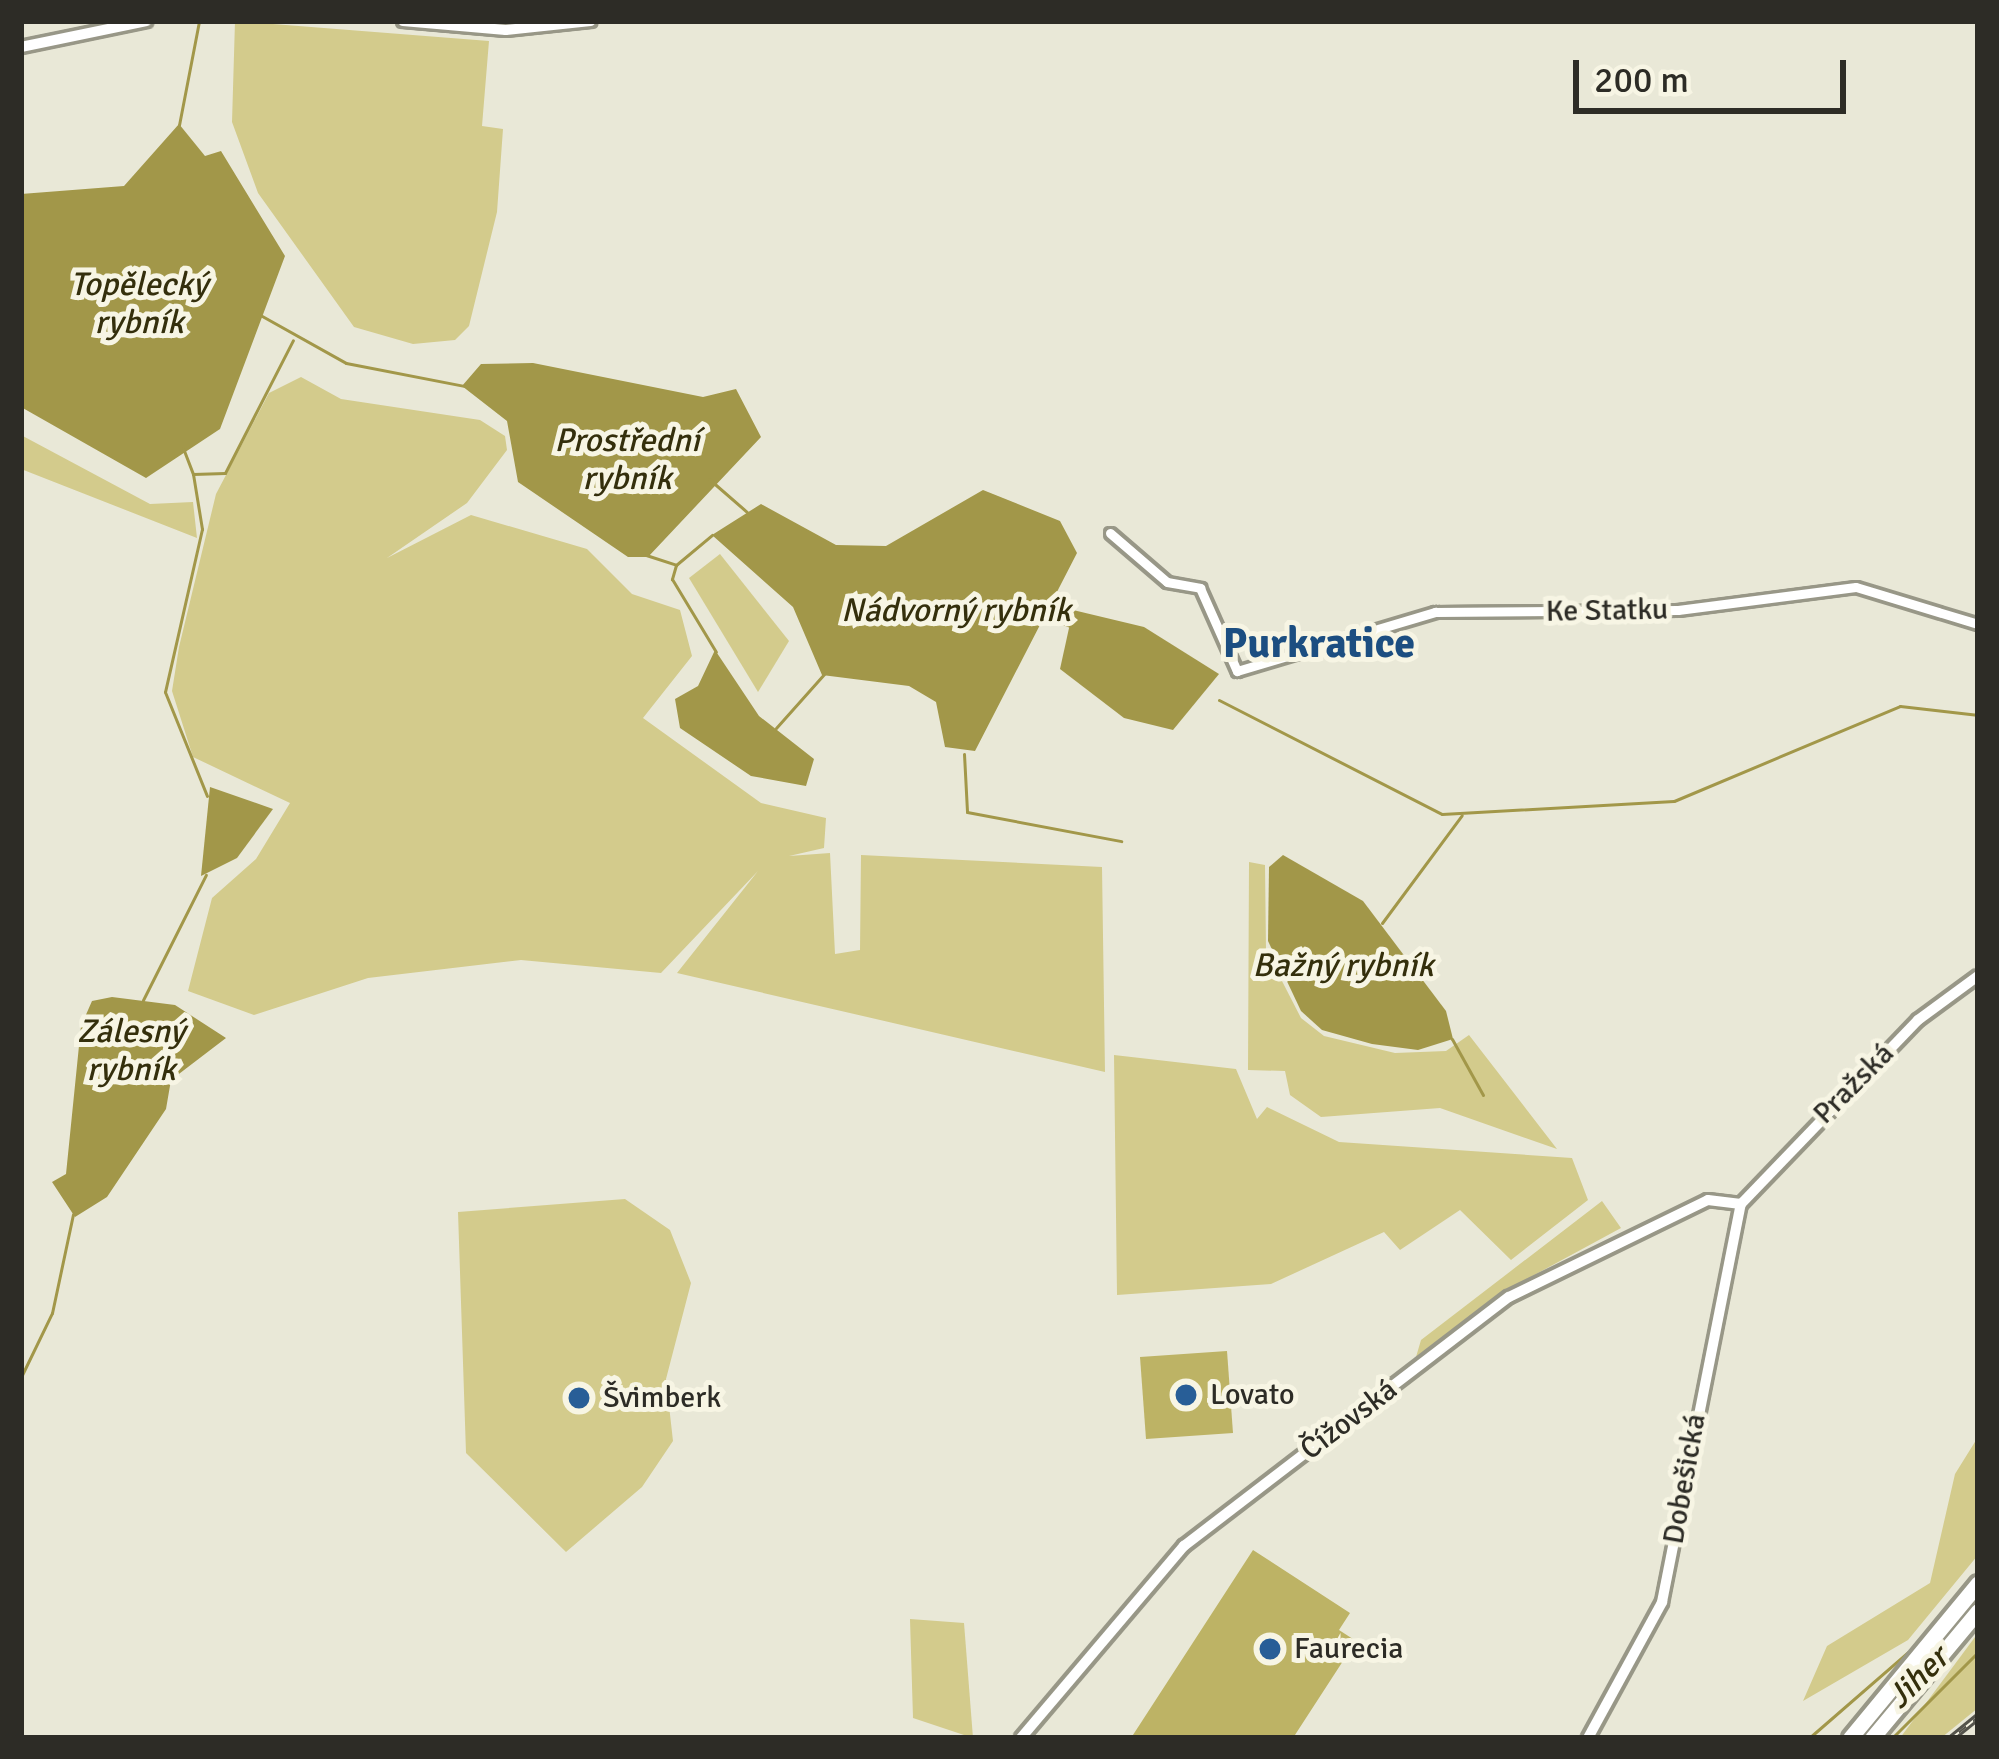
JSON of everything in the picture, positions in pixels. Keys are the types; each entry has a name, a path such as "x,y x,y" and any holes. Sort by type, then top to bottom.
{"highway":[{"path":"1850,1738 1978,1583"},
{"path":"1872,1738 1978,1611"}],"street":[{"path":"21,47 146,21"},
{"path":"403,21 506,30 591,21"},
{"name":"Ke Statku","path":"1110,533 1167,582 1200,589 1237,671 1435,612 1678,610 1856,587 1978,624"},
{"name":"Pražská","path":"1742,1204 1918,1020 1978,976"},
{"name":"Čížovská","path":"1021,1738 1184,1546 1508,1297 1698,1204 1742,1204"},
{"name":"Dobešická","path":"1588,1738 1662,1602 1742,1204"}],"shaded area":[{"path":"235,21 489,41 482,126 503,129 497,212 469,326 455,340 413,344 354,327 258,193 232,122"},
{"path":"301,377 341,399 480,420 505,436 507,450 467,503 387,558 471,515 587,549 632,594 680,610 692,656 643,718 761,803 826,818 824,848 789,856 830,853 835,954 860,950 861,855 1102,867 1105,1072 677,973 758,871 661,973 521,960 368,978 254,1015 188,991 212,898 256,859 290,803 193,757 172,691 179,647 216,494 269,393"},
{"path":"21,435 150,504 193,502 197,538 21,469"},
{"path":"720,554 789,641 758,692 689,578"},
{"path":"1249,862 1265,865 1266,950 1301,1018 1324,1036 1395,1053 1446,1051 1469,1035 1557,1149 1440,1108 1321,1117 1290,1095 1285,1071 1248,1070"},
{"path":"1114,1055 1236,1069 1257,1119 1267,1107 1339,1142 1572,1158 1588,1200 1511,1260 1460,1210 1400,1250 1384,1232 1271,1284 1117,1295"},
{"path":"625,1199 670,1230 691,1283 666,1379 673,1441 642,1487 566,1552 466,1453 458,1212"},
{"path":"1602,1201 1621,1228 1501,1293 1416,1357 1421,1340"},
{"path":"1978,1437 1978,1555 1908,1640 1803,1701 1827,1646 1930,1583 1955,1474"},
{"path":"910,1619 964,1623 973,1738 913,1718"},
{"path":"1978,1633 1978,1708 1941,1738 1900,1738"}],"water":[{"name":"Topělecký rybník","path":"179,124 205,156 221,151 285,256 220,429 146,478 21,407 21,194 124,186"},
{"name":"Prostřední rybník","path":"533,363 703,397 736,389 761,437 648,557 628,557 518,482 507,421 462,386 481,364"},
{"name":"Nádvorný rybník","path":"983,490 1060,521 1077,553 975,751 945,747 936,702 909,686 822,675 793,607 712,535 761,504 836,545 886,546"},
{"path":"1073,610 1144,627 1219,674 1173,730 1124,718 1060,669"},
{"path":"715,650 759,716 814,759 806,786 751,776 680,728 675,699 698,686"},
{"path":"210,787 273,809 237,858 201,876"},
{"name":"Bažný rybník","path":"1283,855 1363,901 1446,1011 1453,1039 1418,1050 1372,1044 1322,1030 1301,1011 1268,941 1269,867"},
{"name":"Zálesný rybník","path":"112,997 175,1005 226,1038 171,1080 166,1109 107,1197 75,1217 52,1182 66,1174 81,1026 92,1001"}],"building":[{"name":"Lovato","path":"1227,1351 1233,1433 1146,1439 1140,1357"},
{"name":"Faurecia","path":"1253,1550 1350,1613 1339,1630 1356,1641 1293,1738 1131,1738"}],"waterway":[{"path":"179,125 199,21"},
{"path":"262,316 346,363 464,386"},
{"path":"183,448 193,474 225,473 293,340"},
{"path":"193,474 202,529 165,692 207,796"},
{"path":"709,479 747,512"},
{"path":"646,555 676,565 712,535"},
{"path":"676,565 672,579 716,652"},
{"path":"1051,618 1070,626"},
{"path":"776,728 825,673"},
{"path":"1219,700 1442,814 1674,801 1900,706 1978,715"},
{"path":"964,754 967,812 1121,841"},
{"path":"1382,923 1462,815"},
{"path":"143,1000 206,875"},
{"path":"1452,1039 1483,1095"},
{"path":"21,1377 52,1313 73,1214"},
{"path":"1809,1738 1908,1652"},
{"name":"Jiher","path":"1892,1738 1978,1652"}],"railway":[{"path":"1952,1738 1978,1717"}],"place":[{"name":"Lovato","path":"1186,1395"},
{"name":"Švimberk","path":"579,1398"},
{"name":"Faurecia","path":"1270,1649"}],"district":[{"name":"Purkratice","path":"1319,644"}]}
